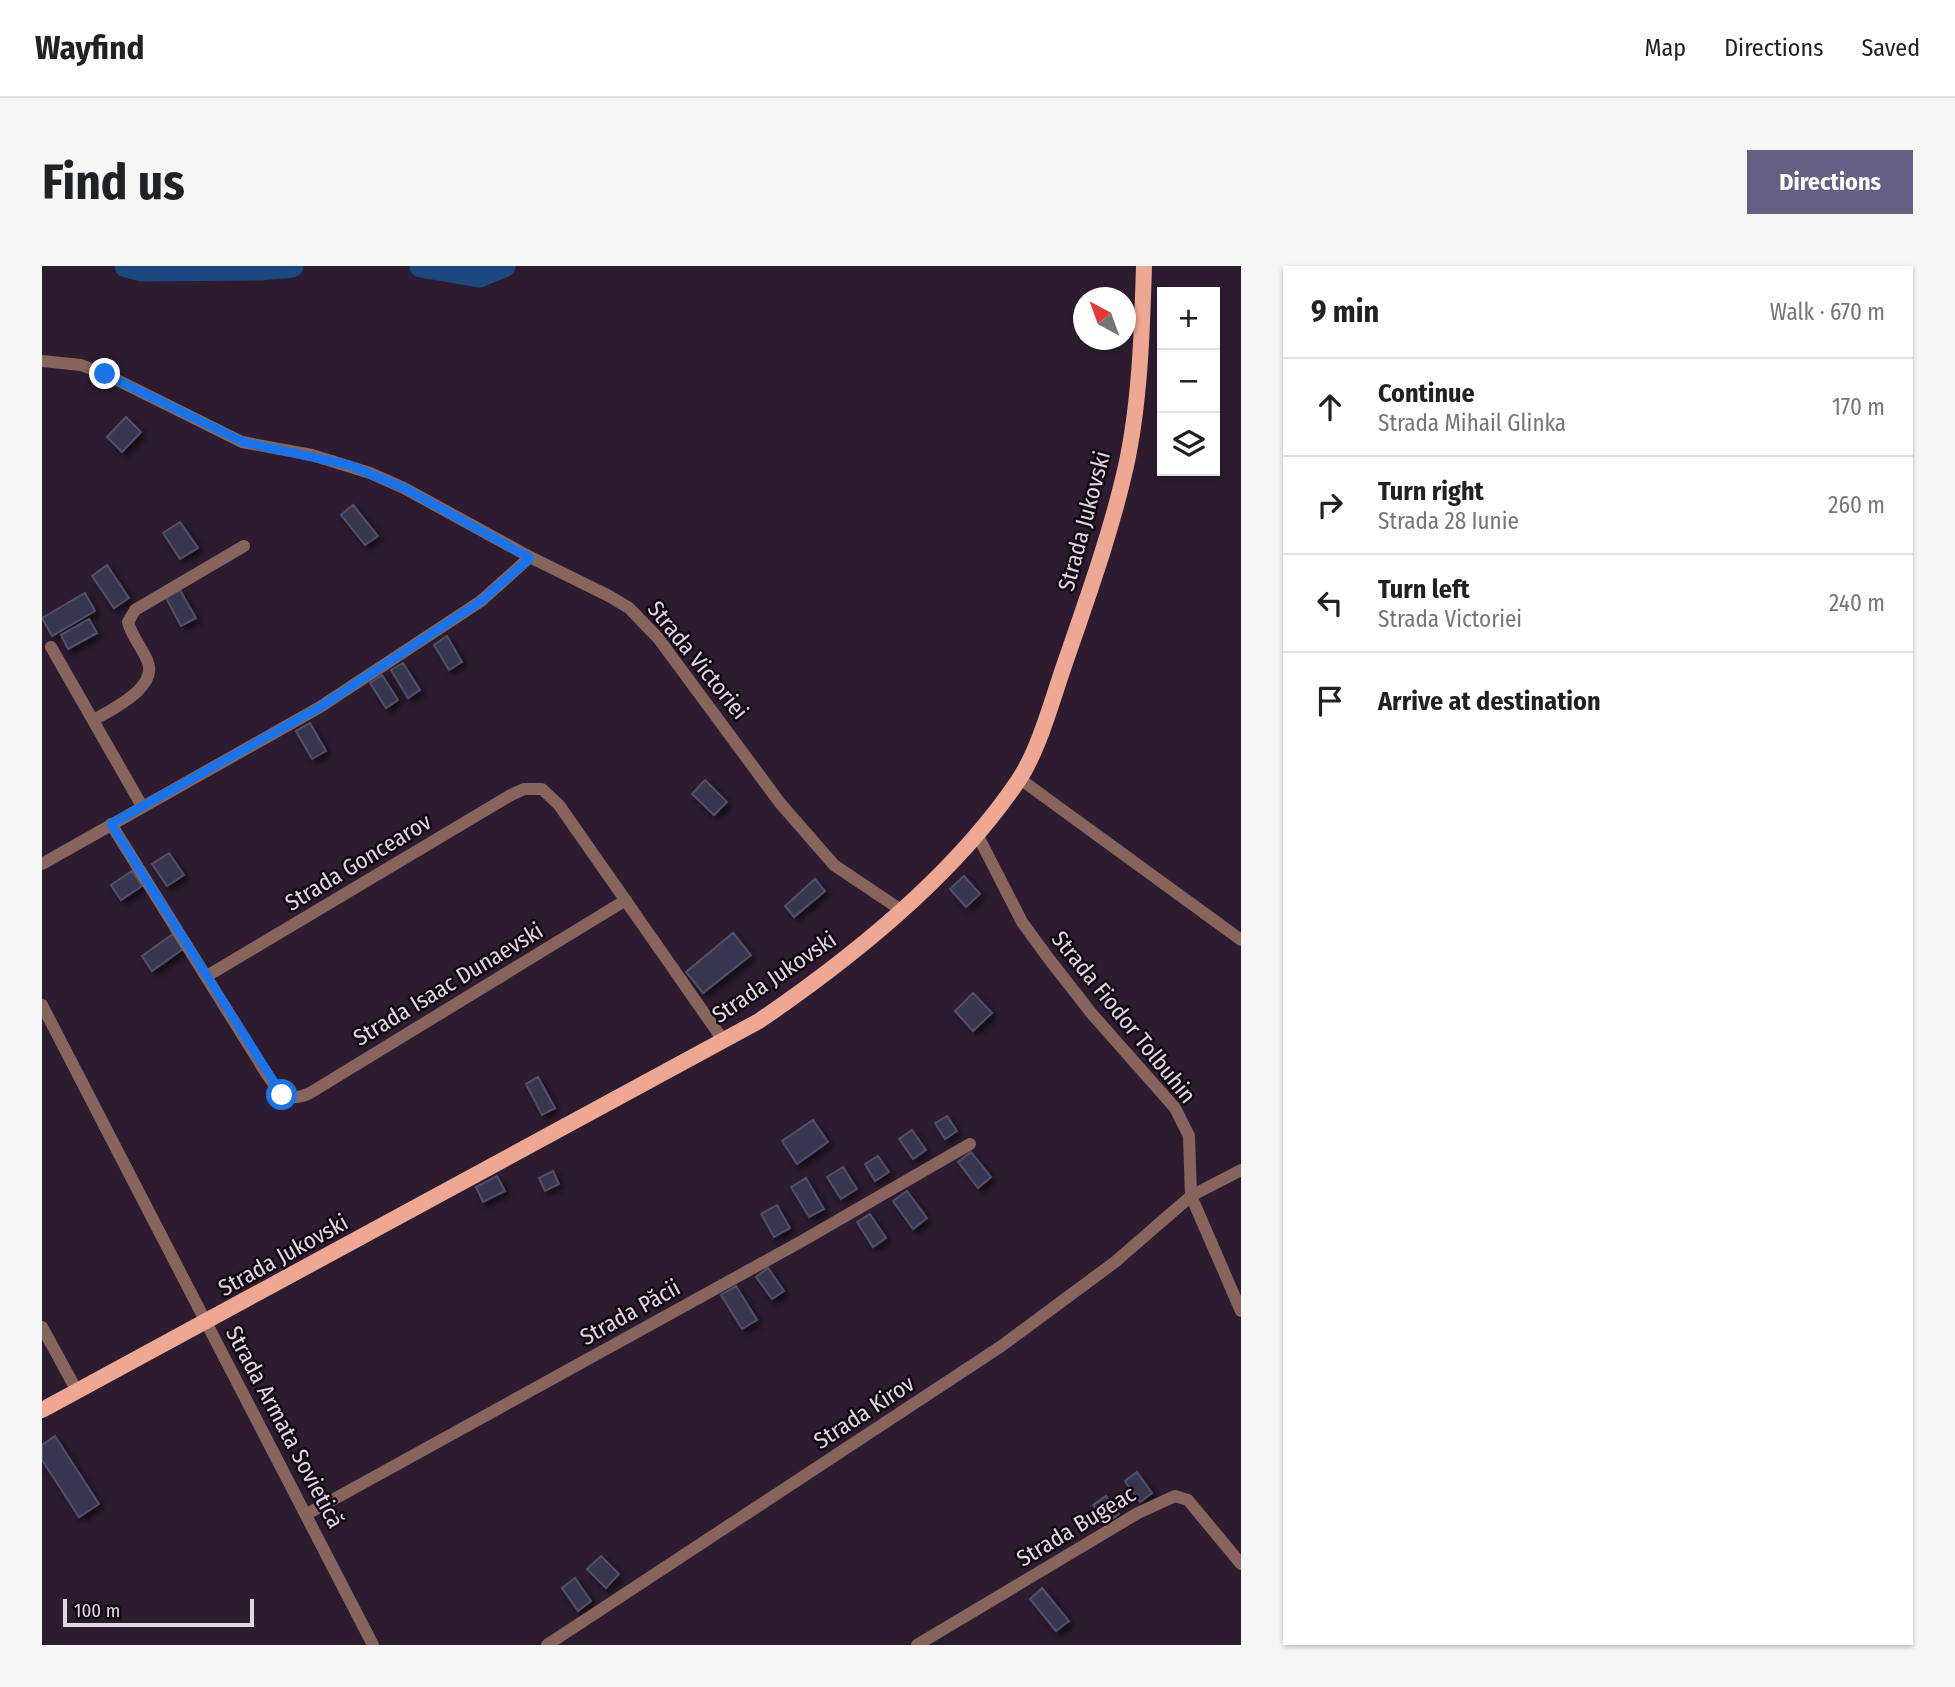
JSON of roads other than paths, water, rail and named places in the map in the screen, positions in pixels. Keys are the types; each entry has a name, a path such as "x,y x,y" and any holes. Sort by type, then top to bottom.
{"main road":[{"name":"Strada Jukovski","path":"42,1410 207,1323 723,1041 795,996 901,910 978,836 1020,779 1048,714 1090,590 1126,465 1142,333 1144,266"}],"street":[{"name":"Strada Victoriei","path":"42,361 65,362 105,374 243,442 312,455 370,473 404,488 530,558 609,596 644,622 806,834 853,880 901,910"},
{"path":"94,720 145,684 150,673 149,662 131,635 128,622 135,610 244,546"},
{"path":"42,864 320,707 481,601 530,558"},
{"path":"51,647 142,806"},
{"path":"1020,779 1241,940"},
{"name":"Strada Goncearov","path":"208,976 510,795 532,788 542,789 559,805 626,900"},
{"path":"111,824 208,976"},
{"name":"Strada Fiodor Tolbuhin","path":"978,836 1022,922 1092,1014 1175,1108 1189,1136 1191,1196 1241,1311"},
{"path":"626,900 723,1041"},
{"name":"Strada Isaac Dunaevski","path":"208,976 277,1090 290,1098 310,1093 626,900"},
{"name":"Strada Armata Sovietică","path":"42,1005 373,1645"},
{"name":"Strada Păcii","path":"307,1514 803,1241 971,1144"},
{"name":"Strada Kirov","path":"547,1645 1000,1347 1115,1262 1191,1196 1241,1170"},
{"path":"42,1327 77,1391"},
{"name":"Strada Bugeac","path":"917,1645 1138,1513 1175,1496 1188,1500 1241,1564"}],"waterway":[{"path":"126,266 141,270 260,269 292,266"},
{"path":"255,266 260,269"},
{"path":"421,266 479,276 504,266"}]}
